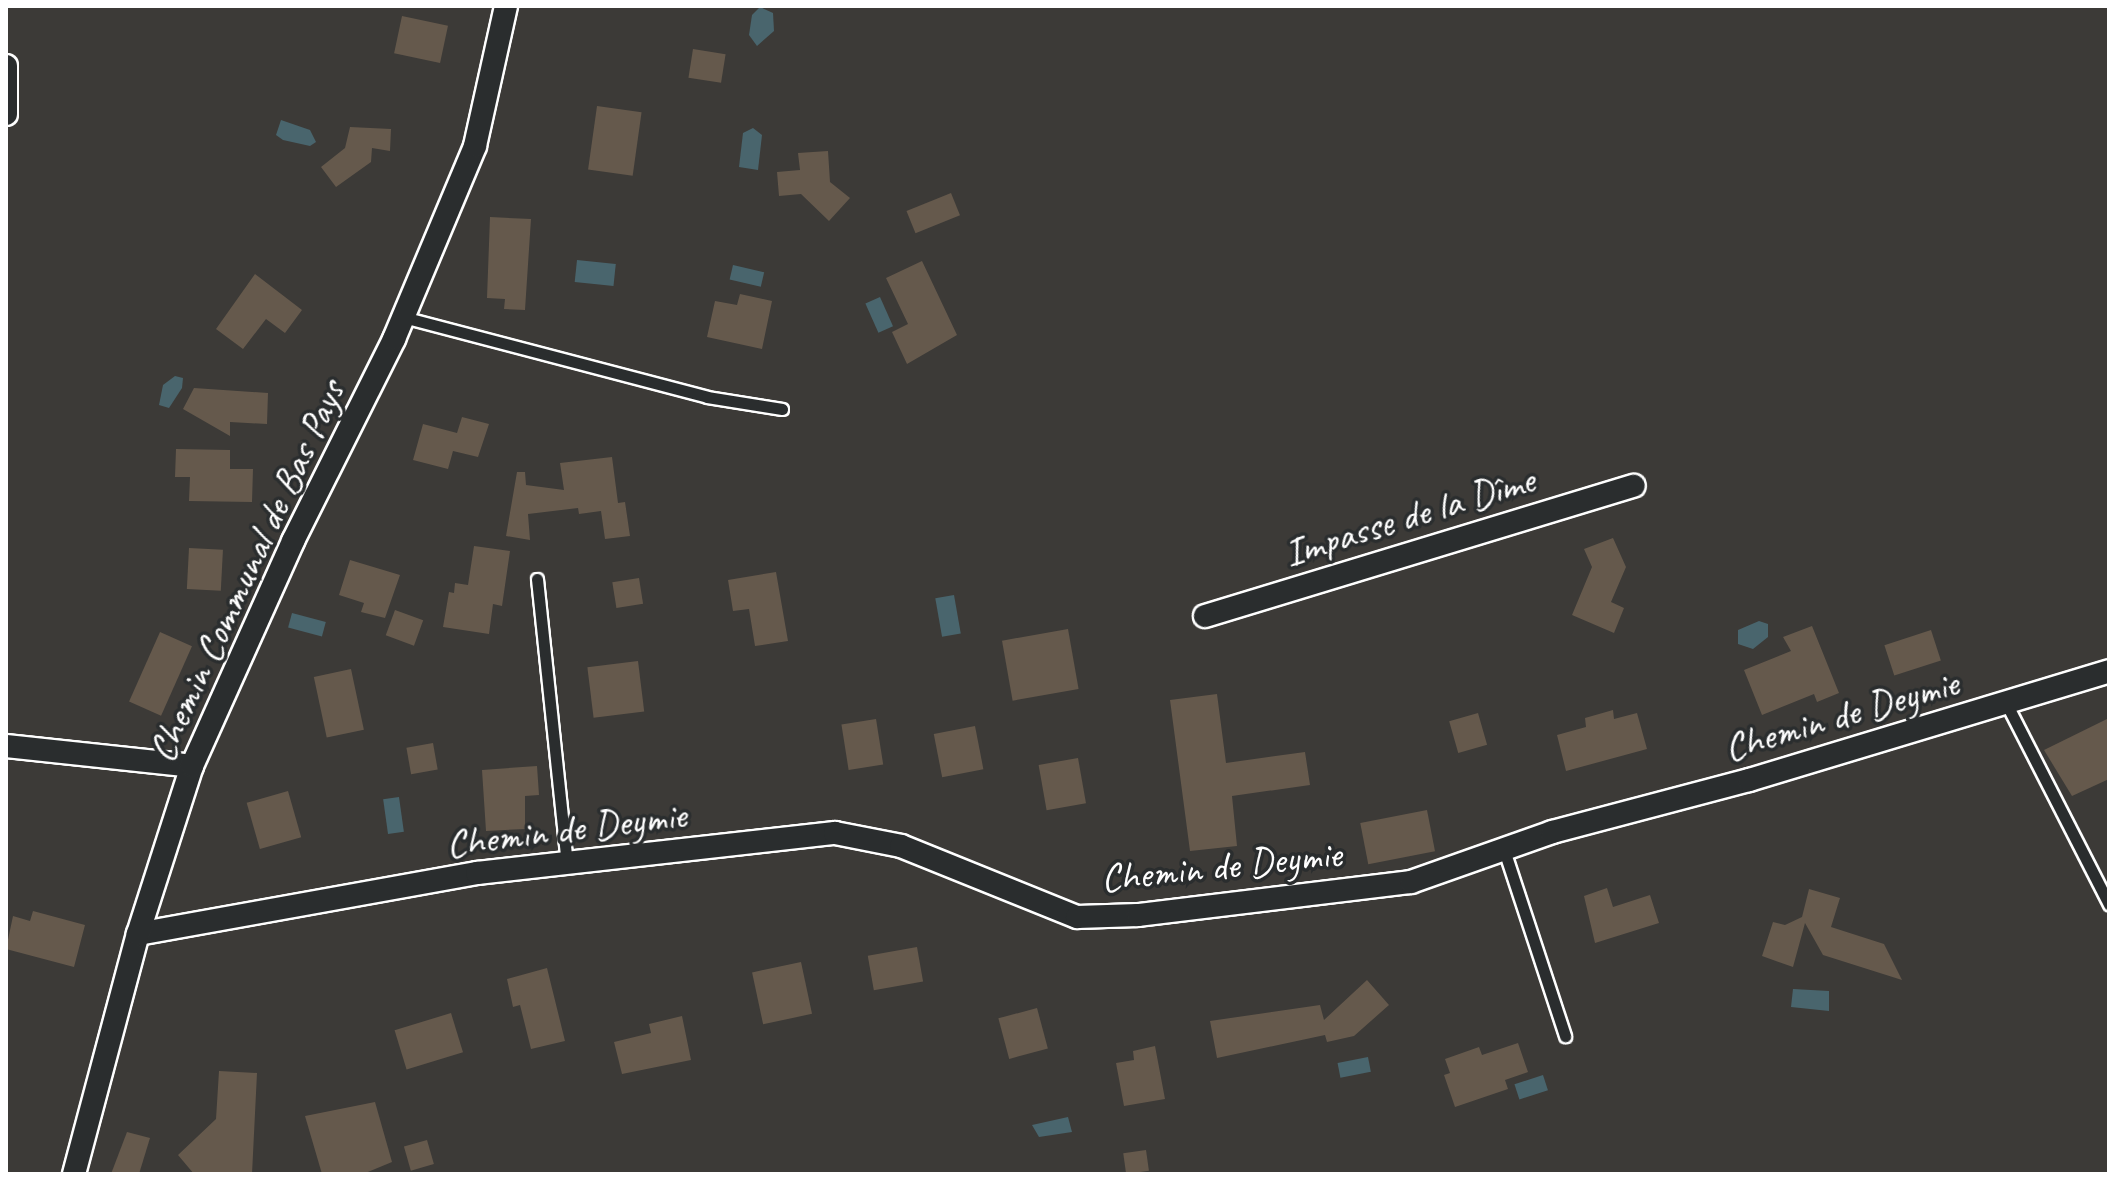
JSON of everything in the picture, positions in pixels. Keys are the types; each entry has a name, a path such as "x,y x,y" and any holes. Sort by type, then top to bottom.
{"street":[{"name":"Chemin Communal de Bas Pays","path":"74,1174 138,934 192,766 293,541 403,317 475,146 506,6"},
{"path":"6,66 6,114"},
{"name":"Impasse de la Dîme","path":"1205,616 1634,486"},
{"name":"Chemin de Deymie","path":"138,934 477,873 567,866 835,833 901,846 1077,917 1138,915 1411,882 1552,832 2007,705 2109,671"},
{"path":"6,745 192,766"}],"lane":[{"path":"403,317 707,397 782,409"},
{"path":"537,579 567,866"},
{"path":"2007,705 2109,904"},
{"path":"1504,850 1565,1036"}],"water":[{"path":"760,7 773,13 774,31 757,46 749,35 752,15"},
{"path":"281,120 310,130 316,142 310,146 283,140 276,135"},
{"path":"753,128 762,135 758,170 739,167 743,133"},
{"path":"577,260 616,264 613,286 575,282"},
{"path":"733,265 764,272 761,287 730,280"},
{"path":"880,297 893,326 878,333 865,304"},
{"path":"175,376 183,378 182,388 169,408 159,405 163,385"},
{"path":"954,595 961,633 942,637 935,598"},
{"path":"292,613 326,622 322,637 288,627"},
{"path":"1759,621 1768,624 1768,637 1753,649 1738,644 1738,630"},
{"path":"399,797 404,832 388,834 383,799"},
{"path":"1793,989 1829,991 1829,1011 1791,1007"},
{"path":"1368,1057 1371,1072 1340,1078 1338,1063"},
{"path":"1543,1075 1548,1090 1519,1099 1514,1084"},
{"path":"1068,1117 1072,1132 1039,1137 1032,1125"}],"building":[{"path":"402,16 448,26 440,63 394,53"},
{"path":"693,49 726,54 721,83 688,78"},
{"path":"597,106 642,112 633,176 588,169"},
{"path":"350,127 391,129 390,151 372,148 371,162 336,187 321,167 345,148"},
{"path":"828,151 830,182 850,198 829,221 801,194 779,196 777,172 800,170 798,153"},
{"path":"951,193 960,215 915,233 906,211"},
{"path":"490,217 531,219 525,310 504,309 505,299 487,298"},
{"path":"922,261 957,335 907,364 892,332 908,324 886,278"},
{"path":"255,274 302,310 285,333 266,319 243,349 216,329"},
{"path":"740,294 772,301 762,349 707,337 715,301 737,305"},
{"path":"194,388 268,393 267,424 230,422 230,436 183,409"},
{"path":"462,417 489,424 478,457 453,451 448,469 413,460 423,424 457,433"},
{"path":"176,449 230,450 230,469 253,469 252,502 189,501 190,477 175,477"},
{"path":"612,457 618,503 625,502 630,536 605,539 601,511 579,514 578,508 528,514 530,540 506,536 517,472 525,472 526,485 564,490 560,463"},
{"path":"1613,538 1626,567 1611,602 1624,608 1614,633 1572,615 1592,567 1584,549"},
{"path":"474,546 510,551 502,606 493,604 489,634 443,627 449,592 454,593 455,583 468,585"},
{"path":"189,548 223,550 221,591 187,589"},
{"path":"350,560 400,575 385,618 361,612 364,603 339,595"},
{"path":"776,572 788,641 755,646 749,609 733,611 728,580"},
{"path":"639,578 643,604 616,608 612,582"},
{"path":"395,610 423,620 414,646 386,635"},
{"path":"1812,626 1839,693 1817,702 1814,694 1762,715 1744,670 1791,651 1783,637"},
{"path":"1068,629 1079,689 1013,701 1002,641"},
{"path":"1931,630 1941,660 1894,676 1884,645"},
{"path":"160,632 192,646 161,716 129,701"},
{"path":"638,661 644,712 594,718 587,667"},
{"path":"351,669 364,730 327,738 314,677"},
{"path":"1217,694 1226,763 1305,752 1310,785 1232,796 1237,846 1190,851 1170,700"},
{"path":"1613,710 1614,719 1637,713 1647,749 1566,771 1557,735 1586,727 1585,718"},
{"path":"1478,713 1487,745 1458,753 1449,721"},
{"path":"2109,718 2109,779 2072,796 2044,750"},
{"path":"876,719 883,764 849,770 841,724"},
{"path":"975,726 983,769 942,777 934,734"},
{"path":"433,743 438,770 411,774 406,748"},
{"path":"1078,758 1086,803 1047,810 1039,765"},
{"path":"537,766 539,795 525,796 525,829 486,831 482,770"},
{"path":"288,791 301,837 260,849 247,803"},
{"path":"1427,810 1435,851 1368,864 1360,823"},
{"path":"1607,888 1613,907 1650,895 1659,923 1595,943 1584,896"},
{"path":"1809,889 1840,898 1831,927 1884,944 1902,980 1823,955 1805,923 1793,967 1762,956 1773,922 1785,925 1802,917"},
{"path":"33,911 85,925 74,967 6,949 13,916 30,921"},
{"path":"917,947 923,981 874,990 868,956"},
{"path":"801,962 812,1014 763,1024 752,972"},
{"path":"547,968 565,1041 531,1049 520,1005 513,1007 507,979"},
{"path":"1367,980 1389,1005 1354,1036 1327,1042 1325,1035 1217,1058 1210,1021 1320,1005 1324,1020"},
{"path":"1037,1008 1048,1049 1009,1059 998,1018"},
{"path":"451,1013 463,1052 407,1069 395,1030"},
{"path":"682,1016 691,1060 622,1074 614,1042 651,1033 649,1024"},
{"path":"1518,1043 1528,1072 1505,1080 1508,1089 1455,1107 1444,1075 1450,1073 1445,1059 1479,1047 1482,1055"},
{"path":"1155,1046 1165,1099 1124,1106 1116,1063 1134,1060 1133,1051"},
{"path":"219,1071 257,1073 252,1174 194,1174 178,1155 216,1119"},
{"path":"375,1102 392,1162 363,1174 322,1174 305,1116"},
{"path":"127,1132 150,1138 139,1174 111,1174"},
{"path":"427,1140 434,1164 411,1171 404,1147"},
{"path":"1146,1150 1149,1171 1126,1174 1123,1153"}]}
